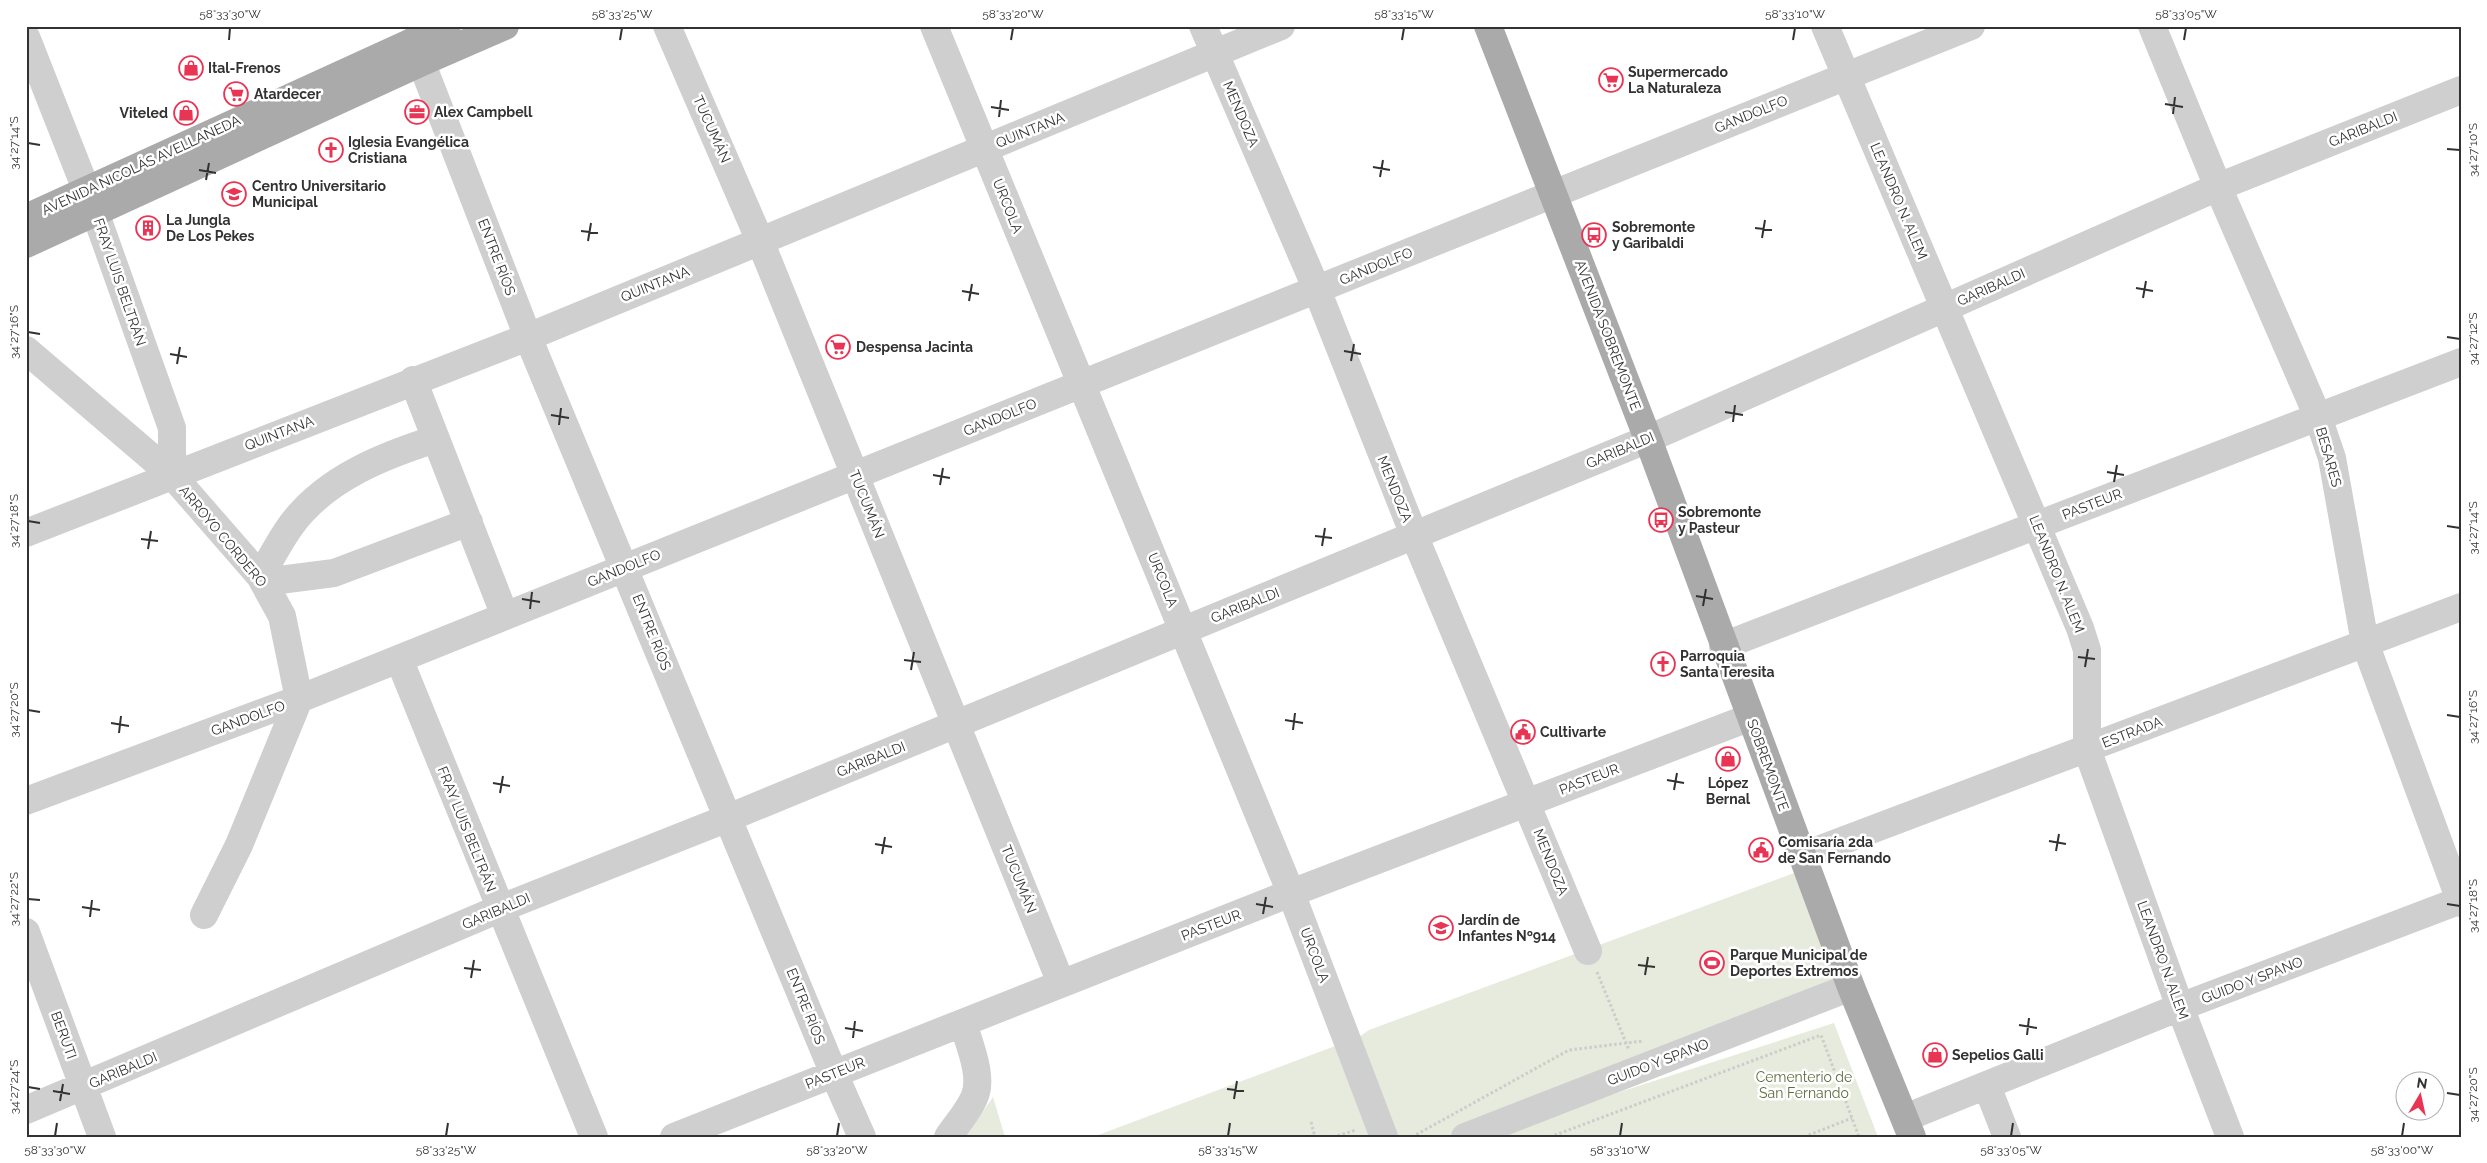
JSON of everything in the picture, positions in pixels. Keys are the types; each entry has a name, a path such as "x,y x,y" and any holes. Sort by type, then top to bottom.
{"main road":[{"name":"AVENIDA NICOLÁS AVELLANEDA","path":"418,51 446,26"},
{"name":"AVENIDA NICOLÁS AVELLANEDA","path":"26,244 91,201 418,51 505,26"},
{"name":"AVENIDA SOBREMONTE","path":"1488,26 1648,439 1723,646"},
{"name":"AVENIDA NICOLÁS AVELLANEDA","path":"26,218 91,201"},
{"name":"SOBREMONTE","path":"1723,646 1851,987 1908,1127"}],"street":[{"name":"TUCUMÁN","path":"667,26 760,241 1061,983"},
{"name":"URCOLA","path":"934,26 1292,893 1384,1137"},
{"name":"MENDOZA","path":"1204,26 1317,290 1414,535 1588,951"},
{"name":"QUINTANA","path":"26,533 413,380 528,337 1281,26"},
{"name":"LEANDRO N. ALEM","path":"1825,26 2080,628 2087,650 2087,749 2180,1007 2230,1137"},
{"name":"GANDOLFO","path":"26,801 299,700 1971,26"},
{"name":"BESARES","path":"2152,26 2218,187 2318,417 2332,458 2365,643 2460,901"},
{"name":"FRAY LUIS BELTRÁN","path":"26,37 91,201 172,428 172,475"},
{"name":"ENTRE RÍOS","path":"418,51 528,337 834,1074 862,1137"},
{"name":"GARIBALDI","path":"26,1110 83,1088 499,909 728,818 1648,439 2218,187 2461,90"},
{"name":"ARROYO CORDERO","path":"26,350 172,475 262,579 282,616 299,700"},
{"name":"PASTEUR","path":"1723,646 2461,362"},
{"path":"413,380 505,616"},
{"path":"262,579 293,523 315,499 352,474 386,456 436,439"},
{"path":"262,579 334,574 469,522"},
{"name":"ESTRADA","path":"1802,856 2461,606"},
{"name":"FRAY LUIS BELTRÁN","path":"399,659 499,909 594,1137"},
{"path":"204,915 239,845 299,700"},
{"name":"PASTEUR","path":"674,1137 1061,983 1751,717"},
{"name":"GUIDO Y SPANO","path":"1908,1127 1987,1086 2180,1007 2460,901"},
{"name":"BERUTI","path":"26,932 102,1137"},
{"name":"GUIDO Y SPANO","path":"1465,1137 1851,987"},
{"path":"948,1137 974,1098 978,1087 963,1022"},
{"path":"1987,1086 2007,1137"}],"path":[{"path":"1588,951 1637,1070"},
{"path":"1550,1137 1820,1035 1858,1137"},
{"path":"1804,1137 1852,1118"},
{"path":"1311,1122 1315,1137"},
{"path":"1332,1137 1357,1130"}],"green space":[{"path":"1797,872 1843,991 1465,1137 1093,1137 1359,1037 1369,1030"},
{"name":"Cementerio de San Fernando","path":"1834,1023 1878,1137 1480,1137"},
{"path":"993,1097 1005,1137 965,1137"}],"place":[{"name":"Ital-Frenos","path":"191,68"},
{"name":"Supermercado La Naturaleza","path":"1611,80"},
{"name":"Atardecer","path":"236,94"},
{"name":"Alex Campbell","path":"417,112"},
{"name":"Viteled","path":"186,113"},
{"name":"Iglesia Evangélica Cristiana","path":"331,150"},
{"name":"Centro Universitario Municipal","path":"234,194"},
{"name":"La Jungla De Los Pekes","path":"148,228"},
{"name":"Sobremonte y Garibaldi","path":"1594,235"},
{"name":"Despensa Jacinta","path":"838,347"},
{"name":"Sobremonte y Pasteur","path":"1661,520"},
{"name":"Parroquia Santa Teresita","path":"1663,664"},
{"name":"Cultivarte","path":"1523,732"},
{"name":"López Bernal","path":"1728,759"},
{"name":"Comisaría 2da de San Fernando","path":"1761,850"},
{"name":"Jardín de Infantes Nº914","path":"1441,928"},
{"name":"Parque Municipal de Deportes Extremos","path":"1712,963"},
{"name":"Sepelios Galli","path":"1935,1055"}]}
